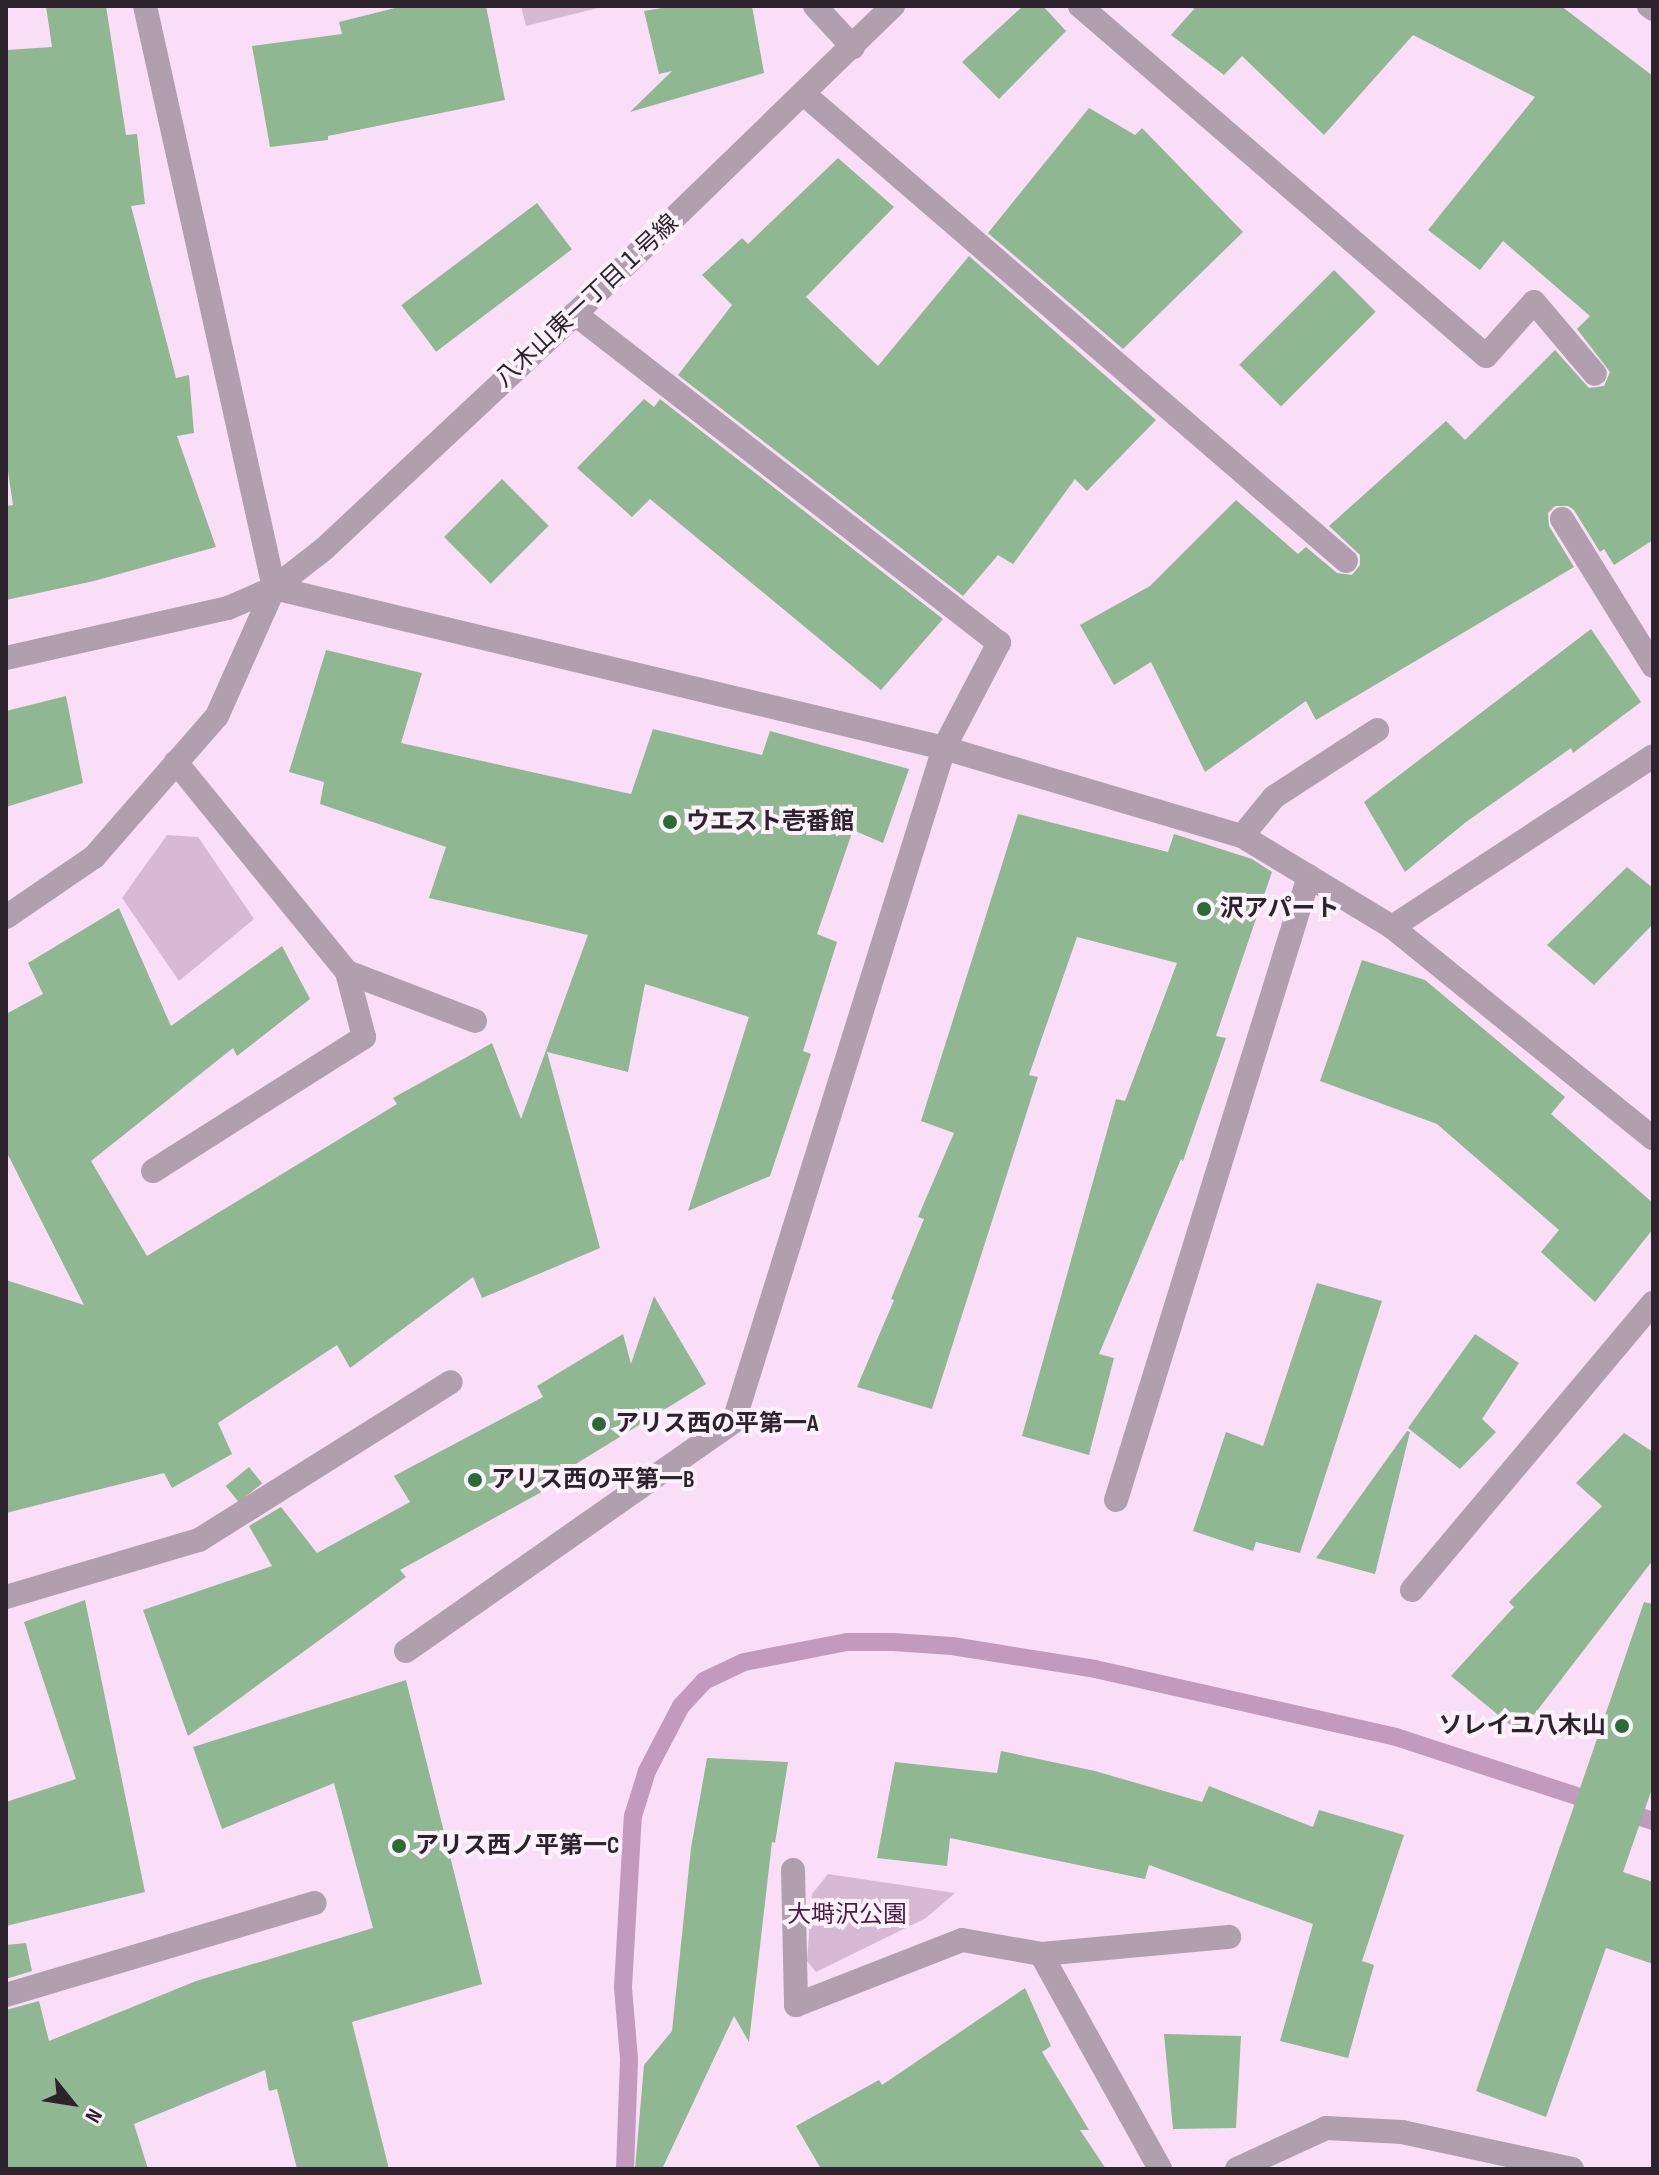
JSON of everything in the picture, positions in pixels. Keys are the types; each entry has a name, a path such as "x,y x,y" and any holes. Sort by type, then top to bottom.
{"street":[{"path":"6,917 94,857 217,716 274,588 145,6"},
{"path":"815,6 853,47"},
{"name":"八木山東一丁目１号線","path":"274,588 324,549 575,314 805,95 893,6"},
{"path":"1080,6 1486,356 1534,302 1595,374"},
{"path":"805,95 1346,561"},
{"path":"406,1651 734,1421 944,748 999,643 575,314"},
{"path":"1562,519 1653,666"},
{"path":"6,658 228,608 274,588 944,748 1242,836 1392,927 1653,1138"},
{"path":"1242,836 1274,797 1377,730"},
{"path":"1392,927 1653,756"},
{"path":"153,1171 364,1037 347,972 176,762"},
{"path":"1116,1500 1309,876"},
{"path":"347,972 475,1021"},
{"path":"1412,1590 1653,1303"},
{"path":"6,1597 199,1540 451,1382"},
{"path":"793,1870 796,2005 962,1940 1041,1954 1229,1937"},
{"path":"6,1995 315,1903"},
{"path":"1041,1954 1160,2169"},
{"path":"1237,2169 1326,2128 1402,2132 1572,2169"}],"green space":[{"path":"521,6 606,6 526,26"},
{"path":"167,835 198,837 254,919 179,981 122,898"},
{"name":"大塒沢公園","path":"828,1874 955,1893 926,1918 816,1972 807,1961 812,1894"}],"building":[{"path":"46,6 106,6 126,135 137,134 145,204 131,206 176,378 189,375 194,433 177,436 216,547 94,581 6,600 6,506 13,505 6,458 6,50 52,47"},
{"path":"403,6 486,6 505,100 328,136 328,140 270,147 252,46 342,34 339,22"},
{"path":"674,6 752,6 764,73 630,112 672,71 659,74 644,11"},
{"path":"1023,6 1043,6 1066,31 999,99 962,62"},
{"path":"1191,6 1561,6 1653,76 1653,540 1614,565 1604,549 1600,552 1574,510 1568,506 1555,506 1548,513 1549,526 1574,567 1316,720 1306,701 1205,772 1151,662 1114,685 1080,625 1150,586 1236,500 1298,554 1306,547 1337,573 1352,575 1360,565 1360,555 1329,526 1446,421 1465,440 1555,350 1589,388 1604,386 1610,372 1577,329 1590,316 1503,241 1480,270 1428,230 1535,97 1413,35 1324,135 1242,56 1224,75 1171,35 1194,9"},
{"path":"1089,108 1135,135 1142,128 1243,232 1123,349 988,233"},
{"path":"838,158 894,207 806,297 878,366 969,256 1156,420 1087,491 1075,479 1013,564 998,555 963,596 678,375 732,305 702,275 742,238 748,244"},
{"path":"537,203 572,249 436,352 401,305"},
{"path":"1334,270 1376,312 1281,406 1239,365"},
{"path":"644,399 654,407 660,399 943,619 881,690 650,499 632,517 577,468"},
{"path":"502,479 549,526 491,584 444,537"},
{"path":"1591,629 1641,702 1573,753 1571,748 1466,822 1405,872 1364,802"},
{"path":"326,650 422,673 401,743 631,794 653,729 762,755 770,731 909,769 883,843 853,830 817,934 837,942 803,1051 811,1054 770,1176 688,1211 749,1017 645,984 628,1072 547,1052 600,1248 482,1298 473,1277 350,1368 337,1345 218,1423 232,1454 172,1488 164,1473 6,1513 6,1280 84,1305 6,1151 6,1014 43,994 28,963 119,908 171,1026 282,946 310,999 237,1056 233,1048 91,1161 147,1256 397,1104 393,1098 492,1043 521,1119 588,935 429,898 446,847 320,804 324,782 289,772"},
{"path":"66,696 83,783 6,807 6,711"},
{"path":"1018,814 1168,852 1174,834 1252,859 1272,872 1216,1036 1226,1038 1183,1161 1181,1159 1099,1354 1114,1358 1089,1455 1022,1436 1116,1099 1125,1101 1177,963 1077,937 1029,1075 1038,1077 932,1409 857,1387 924,1219 918,1217 954,1133 921,1121"},
{"path":"1627,867 1653,888 1653,924 1594,985 1547,945"},
{"path":"1362,960 1425,980 1565,1097 1551,1114 1653,1203 1653,1229 1595,1302 1541,1252 1559,1230 1437,1124 1320,1081"},
{"path":"1317,1283 1382,1301 1300,1553 1256,1542 1253,1551 1193,1531 1226,1432 1263,1446"},
{"path":"654,1296 706,1384 553,1478 556,1484 400,1570 406,1577 188,1736 143,1610 272,1566 249,1526 281,1507 317,1553 410,1502 394,1476 543,1397 537,1386 623,1334 631,1364"},
{"path":"1475,1334 1519,1363 1482,1419 1496,1432 1460,1469 1408,1428"},
{"path":"1407,1431 1410,1432 1375,1574 1316,1558"},
{"path":"1624,1433 1653,1452 1653,1560 1520,1733 1451,1676 1514,1607 1509,1602 1602,1506 1576,1483"},
{"path":"249,1467 262,1483 239,1502 226,1486"},
{"path":"85,1600 145,1892 6,1926 6,1802 76,1779 24,1622"},
{"path":"1644,1602 1653,1604 1653,1786 1623,1872 1653,1882 1653,1964 1606,1948 1546,2117 1476,2091"},
{"path":"406,1680 482,1984 352,2022 389,2169 297,2169 277,2089 269,2091 265,2070 134,2124 148,2169 6,2169 6,2010 39,2001 49,2041 196,1981 373,1928 334,1783 222,1829 193,1747"},
{"path":"1001,1751 1095,1771 1202,1802 1209,1786 1313,1827 1319,1810 1404,1835 1362,1961 1374,1965 1348,2058 1280,2041 1313,1924 1149,1865 1145,1879 950,1838 947,1866 877,1858 895,1762 997,1773"},
{"path":"707,1758 788,1762 775,1843 772,1842 749,2042 734,2016 662,2169 635,2169 644,2065 672,2031 691,1848"},
{"path":"26,1943 32,1971 6,1979 6,1945"},
{"path":"1025,1988 1051,2046 1042,2052 1089,2130 1080,2130 1106,2169 821,2169 796,2126 879,2080 882,2085"},
{"path":"1164,2034 1241,2036 1236,2128 1173,2129"}],"waterway":[{"path":"625,2169 629,2059 623,1987 633,1816 647,1771 681,1706 704,1681 744,1662 847,1642 893,1642 952,1646 1095,1669 1396,1737 1653,1821"}],"place":[{"name":"ウエスト壱番館","path":"670,822"},
{"name":"沢アパート","path":"1204,909"},
{"name":"アリス西の平第一A","path":"599,1424"},
{"name":"アリス西の平第一B","path":"475,1480"},
{"name":"ソレイユ八木山","path":"1622,1726"},
{"name":"アリス西ノ平第一C","path":"399,1846"}]}
